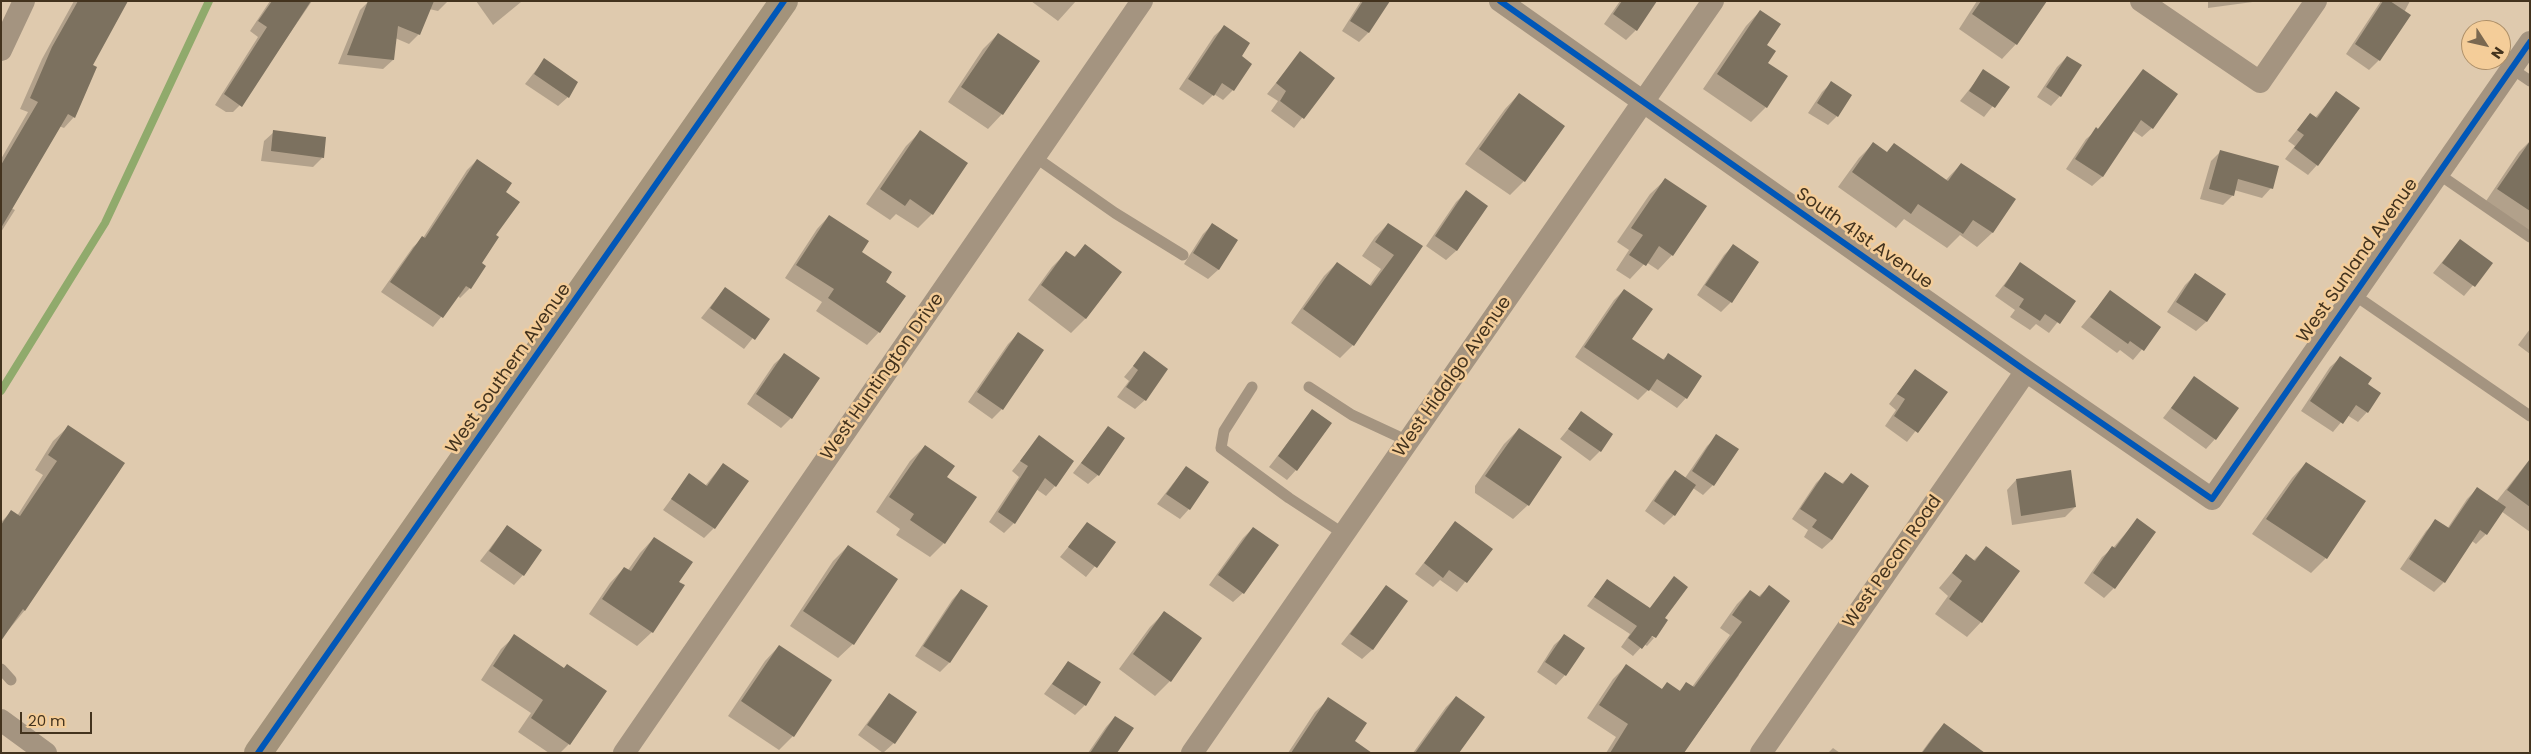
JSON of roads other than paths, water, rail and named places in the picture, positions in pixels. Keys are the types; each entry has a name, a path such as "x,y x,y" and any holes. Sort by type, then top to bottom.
{"main road":[{"name":"West Southern Avenue","path":"258,753 784,1"}],"street":[{"path":"1,50 24,1"},
{"name":"West Huntington Drive","path":"624,753 1142,1"},
{"name":"South 41st Avenue","path":"1500,1 2026,371 2212,499"},
{"name":"West Hidalgo Avenue","path":"1192,753 1713,1"},
{"path":"2141,1 2260,82 2316,1"},
{"name":"West Sunland Avenue","path":"2511,68 2530,42"},
{"name":"West Sunland Avenue","path":"2212,499 2510,70"},
{"name":"West Pecan Road","path":"1761,753 2026,371"},
{"path":"1,720 46,753"}],"lane":[{"path":"2511,68 2530,81"},
{"path":"1035,157 1115,213 1183,255"},
{"path":"2437,173 2530,236"},
{"path":"2353,294 2530,416"},
{"path":"1252,387 1224,431 1221,448 1289,498 1344,534"},
{"path":"1310,387 1352,415 1408,441"},
{"path":"1,669 11,680"}],"waterway":[{"path":"1,391 105,223 209,1"}]}
